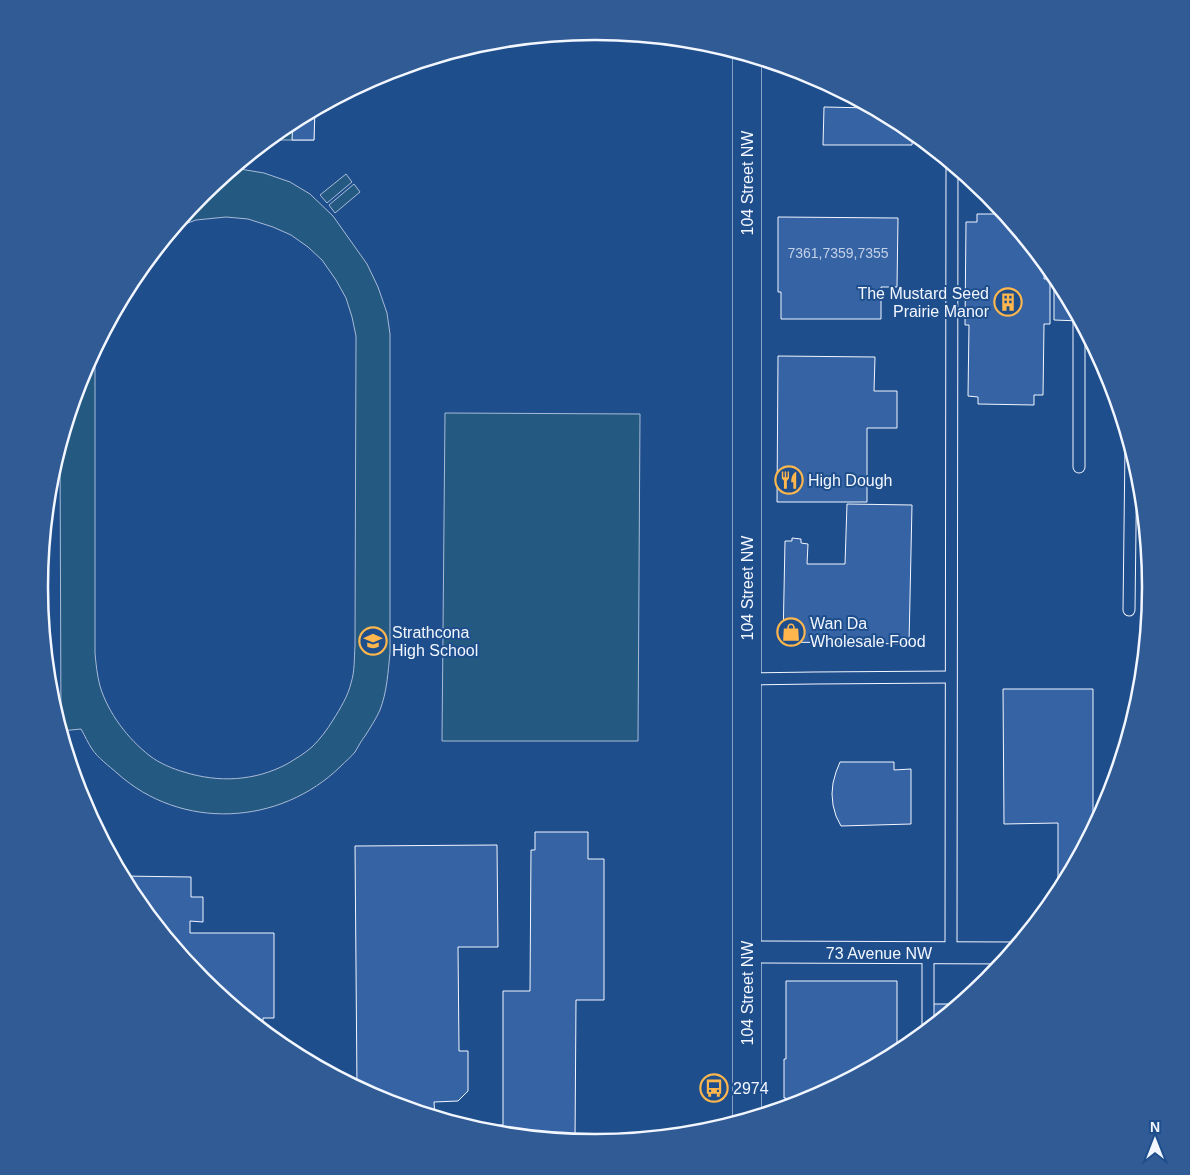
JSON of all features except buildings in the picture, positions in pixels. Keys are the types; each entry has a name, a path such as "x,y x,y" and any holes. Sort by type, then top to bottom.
{"main road":[{"name":"104 Street NW","path":"747,62 747,1113"}],"street":[{"name":"73 Avenue NW","path":"747,952 1002,953"}],"lane":[{"path":"951,953 952,173"},
{"path":"1079,332 1079,466"},
{"path":"1130,610 1131,476"},
{"path":"747,679 951,677"},
{"path":"928,953 928,1022"}],"green space":[{"path":"314,117 314,140 280,140"},
{"path":"242,169 264,173 290,182 310,194 333,216 367,264 387,313 390,334 390,653 386,689 380,710 355,752 316,786 289,801 260,810 230,814 200,812 170,805 142,792 97,756 81,729 66,730 61,707 60,472 77,412 95,365 95,653 100,686 108,706 127,734 154,759 180,771 210,778 250,777 275,770 309,750 326,731 350,688 354,669 355,646 356,336 346,298 322,260 291,235 248,219 226,217 196,220 186,224 208,200"},
{"path":"346,174 352,182 327,203 320,195"},
{"path":"354,184 360,192 335,213 329,205"},
{"path":"445,413 640,414 638,741 442,741"}],"place":[{"name":"The Mustard Seed Prairie Manor","path":"1008,302"},
{"name":"High Dough","path":"789,480"},
{"name":"Wan Da Wholesale Food","path":"791,632"},
{"name":"Strathcona High School","path":"373,641"},
{"name":"2974","path":"714,1088"}]}
